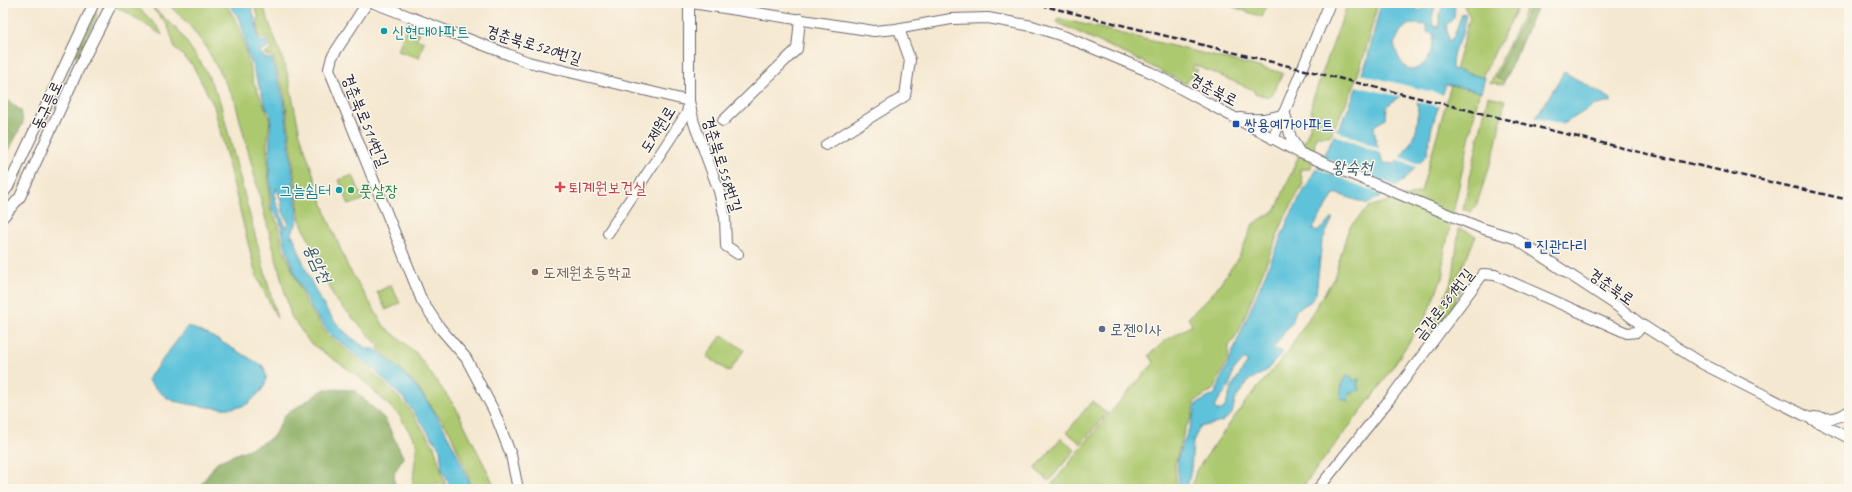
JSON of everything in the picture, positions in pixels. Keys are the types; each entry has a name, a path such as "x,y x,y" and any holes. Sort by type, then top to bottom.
{"street":[{"name":"동구릉로","path":"3,217 20,197 78,70 112,3"},
{"name":"경춘북로514번길","path":"367,3 332,56 329,69 422,301 440,328 466,358 494,411 511,455 518,489"},
{"name":"경춘북로520번길","path":"374,3 528,62 689,101"},
{"name":"도제원로","path":"608,233 687,113 689,101 689,3"},
{"name":"경춘북로","path":"692,3 874,31 899,29 951,19 988,18 1032,26 1066,37 1150,72 1300,153 1481,228 1514,238 1613,303 1642,325 1703,364 1849,438"},
{"path":"1273,139 1285,114 1330,3"},
{"name":"동구릉로","path":"3,193 8,187 94,5"},
{"path":"723,120 797,49 800,19"},
{"path":"826,145 905,96 910,60 899,29"},
{"name":"경춘북로558번길","path":"689,101 694,123 719,191 725,218 726,246 738,254"},
{"path":"1233,117 1252,120 1271,119 1285,114"},
{"path":"1285,114 1289,129 1300,153"},
{"name":"금강로361번길","path":"1318,489 1389,400 1483,274 1495,275 1627,333 1637,332 1642,325"},
{"path":"1806,416 1832,420 1849,411"}],"green space":[{"path":"103,3 134,3 158,27 162,35 123,10"},
{"path":"148,3 179,31 205,69 220,102 277,318 256,275 214,106 193,66 175,48 168,26"},
{"path":"167,3 225,3 239,25 253,81 270,118 267,145 270,209 278,223 283,247 306,303 327,334 371,370 407,406 434,446 446,487 436,482 435,489 412,489 417,444 399,415 358,376 310,343 291,316 235,101 206,47 190,26"},
{"path":"252,3 262,3 287,72 300,134 328,219 348,267 384,326 416,353 456,408 496,489 474,489 450,432 415,384 378,349 379,346 335,299 300,220 285,97 273,57 264,54 272,50 268,37 263,39 258,36 258,15"},
{"path":"1232,3 1268,3 1262,17 1230,6"},
{"path":"1348,3 1378,3 1366,50 1353,89 1330,136 1316,136 1311,169 1300,169 1303,184 1285,217 1239,331 1229,346 1228,359 1214,389 1194,402 1192,418 1185,428 1175,464 1177,489 1048,489 1108,415 1154,363 1149,355 1165,341 1192,325 1188,318 1213,293 1239,257 1253,224 1276,210 1310,128 1312,101"},
{"path":"1464,3 1520,3 1483,75 1443,259 1444,274 1425,318 1378,389 1301,489 1191,489 1196,471 1243,405 1287,353 1334,278 1349,227 1369,207 1421,192 1470,17"},
{"path":"1529,3 1539,3 1503,84 1490,83"},
{"path":"1533,3 1539,3 1504,81 1496,78 1511,44"},
{"path":"95,12 97,15 78,56 76,56 75,55"},
{"path":"1058,18 1283,73 1272,96 1269,97 1254,93 1254,90 1193,65 1192,68 1198,70 1195,75 1190,77 1186,84 1141,61 1056,22"},
{"path":"406,27 419,31 416,39 424,42 419,58 398,51"},
{"path":"3,96 21,111 23,123 3,162 3,145 8,131 3,119"},
{"path":"1488,96 1505,100 1494,153 1476,206 1471,212 1463,209"},
{"path":"20,171 23,171 23,173 3,204 3,199"},
{"name":"풋살장","path":"353,175 363,200 349,205 339,180"},
{"path":"1459,228 1476,236 1455,283 1462,287 1451,310 1434,330 1431,330 1453,277"},
{"path":"391,285 400,303 386,310 377,292"},
{"path":"722,335 744,350 729,372 707,356"},
{"path":"325,389 354,390 385,419 403,457 394,474 395,489 198,489 217,462 256,446 273,437 285,415"},
{"path":"1092,401 1107,413 1081,444 1067,432"},
{"path":"1061,438 1075,450 1049,481 1035,469"}],"water":[{"path":"228,3 250,3 257,26 257,36 263,42 267,40 269,48 259,51 265,58 272,59 284,100 298,219 290,238 293,235 309,278 323,305 342,329 366,348 374,349 385,357 415,386 441,422 472,489 451,489 442,469 440,449 405,400 373,369 329,333 311,308 296,277 285,245 280,220 272,210 269,163 271,114 267,109 247,51 241,21","holes":["276,188 280,196 283,212 289,224 286,228 275,199"]},
{"name":"왕숙천","path":"1381,3 1412,3 1416,10 1423,10 1425,3 1436,3 1432,17 1433,26 1439,27 1439,15 1445,3 1455,3 1454,18 1446,25 1449,42 1454,36 1462,14 1465,13 1465,27 1453,56 1452,69 1485,78 1481,92 1446,84 1432,126 1427,155 1403,181 1368,204 1335,193 1312,229 1317,232 1333,218 1322,241 1316,293 1310,302 1296,310 1292,322 1273,348 1283,352 1265,372 1249,380 1235,400 1232,414 1222,422 1200,427 1193,441 1191,471 1187,489 1179,489 1177,465 1178,458 1193,418 1196,404 1215,394 1289,218 1347,112 1367,61","holes":["1411,24 1427,25 1427,32 1434,35 1431,52 1427,60 1413,70 1402,63 1398,57 1394,44 1401,30","1405,92 1416,95 1418,116 1415,133 1407,148 1394,164 1383,163 1376,141 1374,126 1386,119 1387,106","1243,360 1247,360 1247,363 1232,386 1226,405 1222,410 1216,410 1214,406 1230,385 1233,371"]},
{"path":"1564,72 1611,99 1611,102 1593,106 1550,132 1532,124"},
{"path":"188,326 211,336 263,366 266,373 264,387 249,403 241,407 222,408 174,401 163,395 147,380"},
{"path":"1346,376 1352,377 1353,381 1359,379 1357,386 1361,389 1349,394 1348,399 1350,402 1340,398 1342,383"}],"pier":[{"path":"1360,74 1445,95 1441,107 1415,101 1414,97 1406,94 1402,97 1355,86"},
{"path":"1534,117 1565,125 1551,134 1546,133 1531,125"},
{"path":"1335,130 1381,149 1382,154 1333,134"},
{"path":"1321,156 1398,187 1385,196 1314,167"},
{"path":"1398,156 1421,165 1418,168 1396,159"}],"railway":[{"path":"1032,3 1635,151 1849,200"}],"place":[{"name":"신현대아파트","path":"384,31"},
{"name":"쌍용예가아파트","path":"1236,124"},
{"name":"퇴계원보건실","path":"560,187"},
{"name":"그늘쉼터","path":"339,190"},
{"name":"풋살장","path":"351,190"},
{"name":"진관다리","path":"1528,245"},
{"name":"도제원초등학교","path":"535,272"},
{"name":"로젠이사","path":"1102,329"}],"water label":[{"name":"용암천","path":"318,263"}]}
